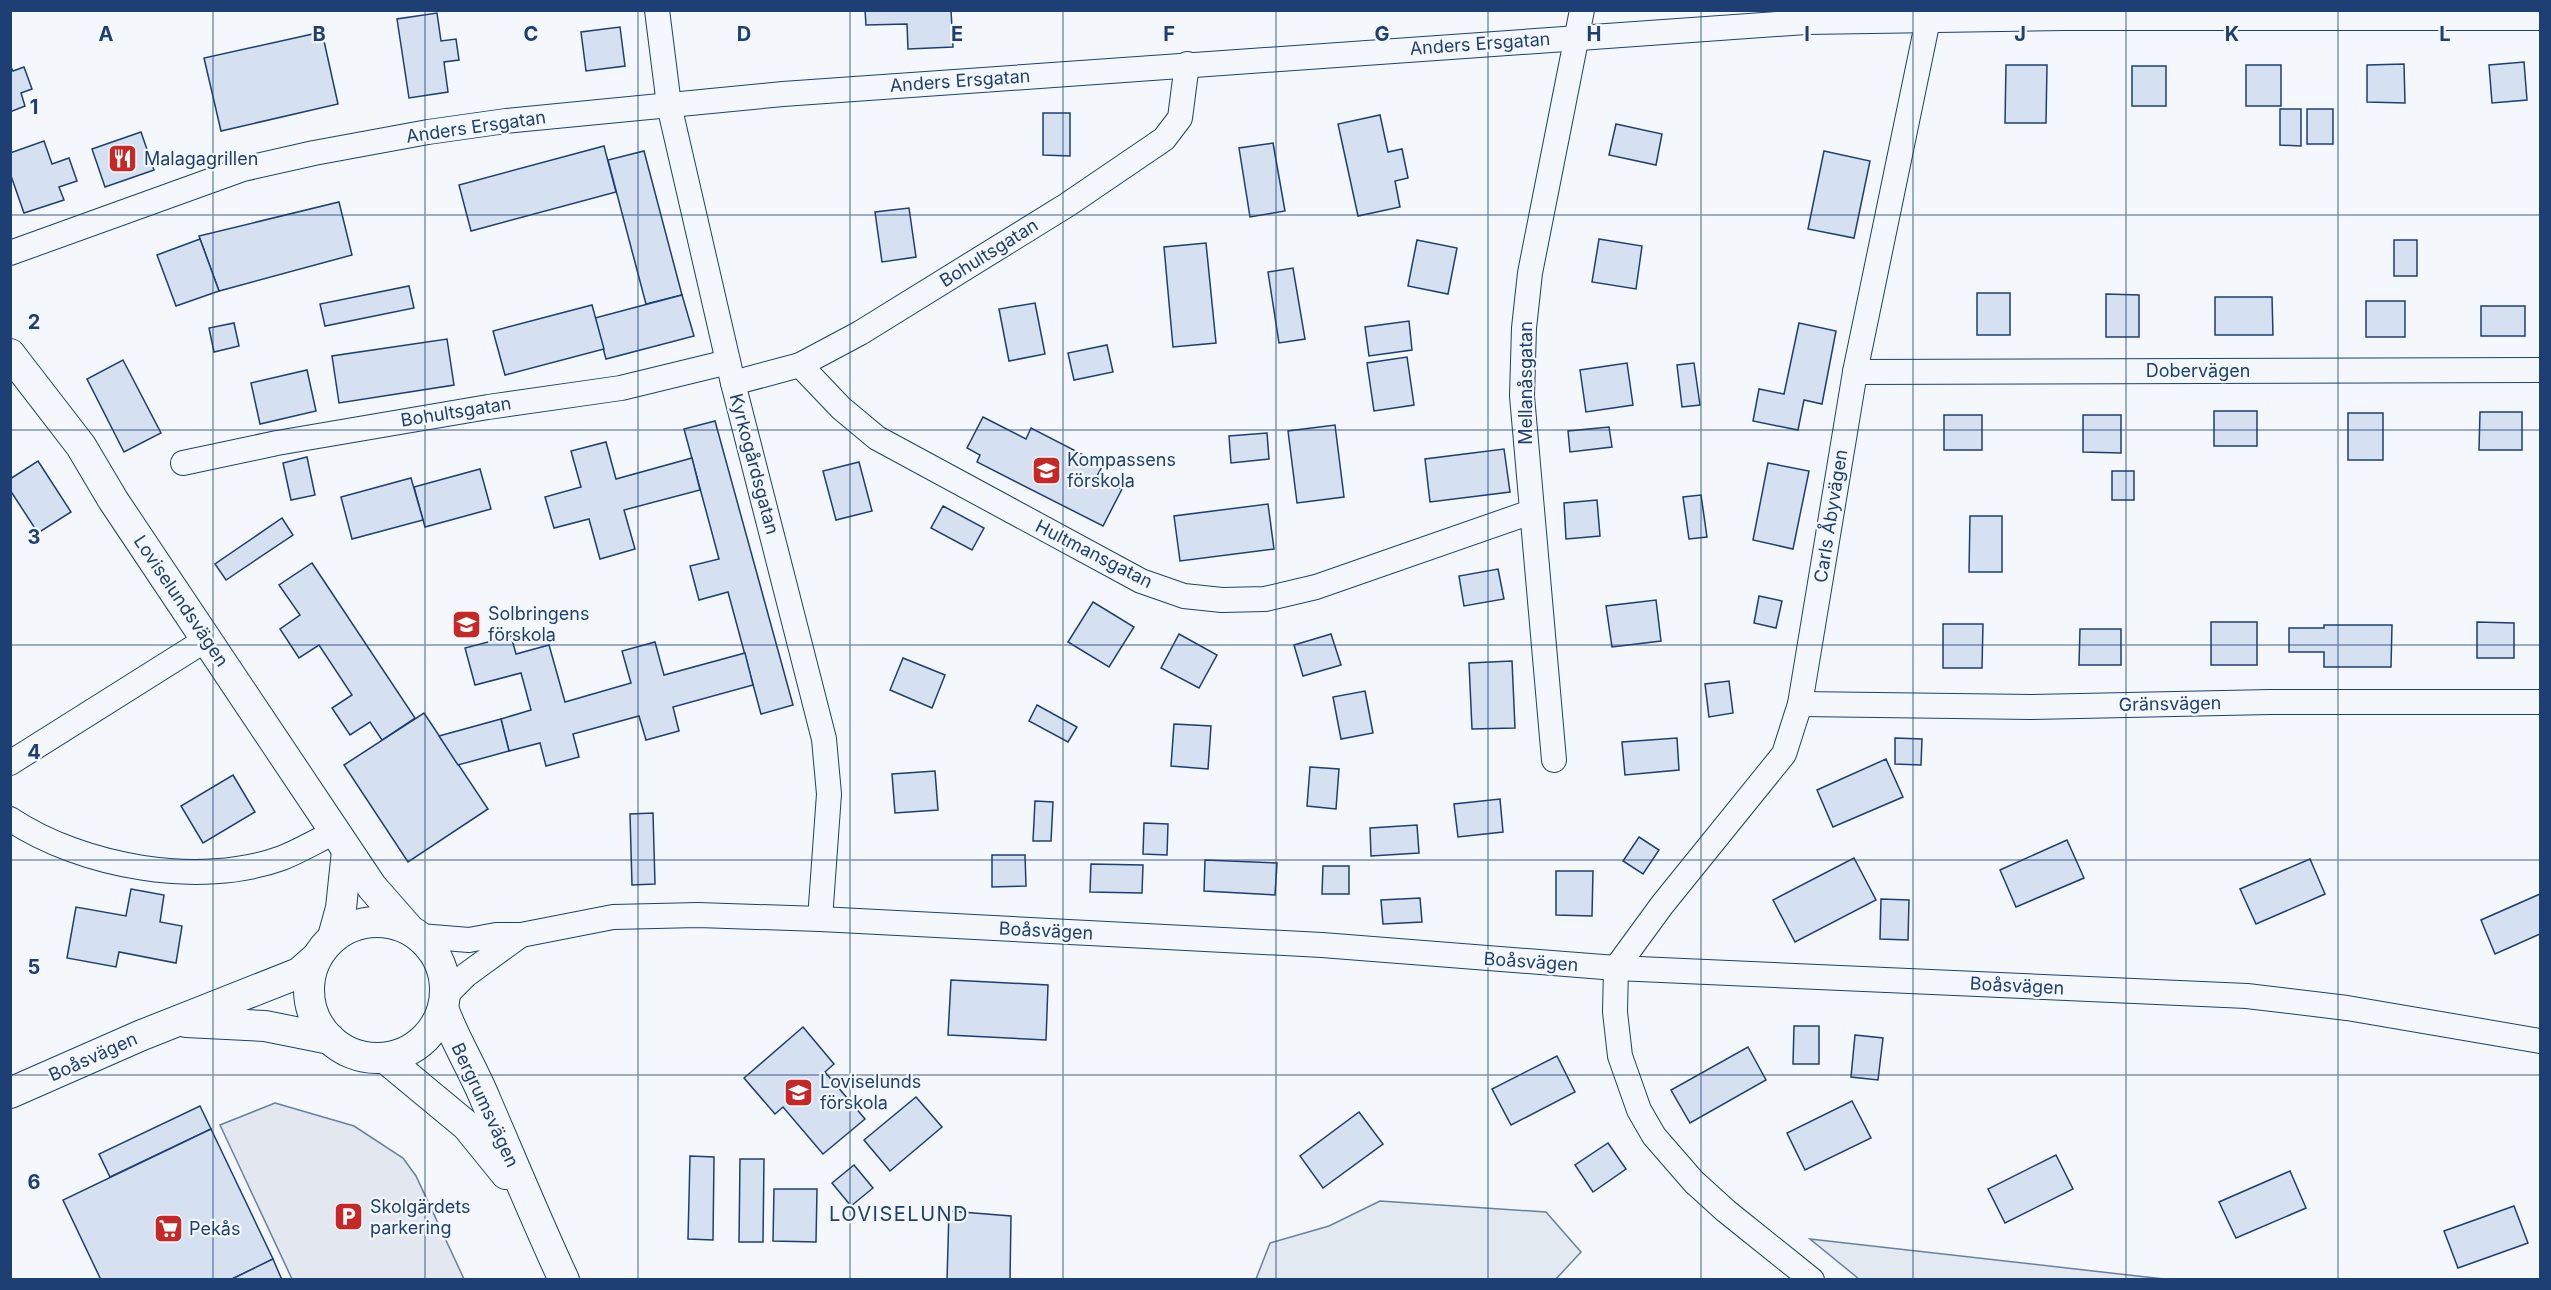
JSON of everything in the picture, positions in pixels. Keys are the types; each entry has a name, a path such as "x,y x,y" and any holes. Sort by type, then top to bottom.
{"street":[{"name":"Kyrkogårdsgatan","path":"657,10 669,105 731,373 824,739 829,794 820,919"},
{"name":"Mellanåsgatan","path":"1554,760 1522,396 1524,328 1530,273 1582,10"},
{"name":"Anders Ersgatan","path":"10,253 243,169 428,132 783,94 1576,37 1929,15 2541,18"},
{"name":"Carls Åbyvägen","path":"1616,968 1662,904 1784,754 1800,704 1855,372 1929,15"},
{"name":"Bohultsgatan","path":"183,462 300,438 488,406 800,365 890,315 1067,205 1164,139 1180,118 1187,64"},
{"name":"Loviselundsvägen","path":"10,354 81,446 113,500 372,887 414,932"},
{"name":"Hultmansgatan","path":"800,365 841,408 877,438 1141,581 1184,596 1222,600 1265,599 1316,587 1531,512"},
{"name":"Dobervägen","path":"1855,372 2541,370"},
{"path":"10,764 207,639"},
{"name":"Gränsvägen","path":"1800,704 2031,707 2270,702 2541,702"},
{"path":"10,819 69,851 126,864 185,872 234,869 341,841 341,908 324,948 309,984 311,1005 317,1023 330,1039 358,1056 385,1058 398,1055 422,1042 438,1021 445,1002 441,964 430,945 414,932 383,921 369,921 356,924 324,948"},
{"name":"Boåsvägen","path":"414,932 469,940 496,935 521,935 613,917 698,915 820,919 1322,945 1616,968 2247,996 2347,1008 2541,1041"},
{"name":"Boåsvägen","path":"445,1002 466,975 521,935"},
{"name":"Boåsvägen","path":"10,1093 299,973 324,948"},
{"path":"1616,968 1615,1012 1620,1056 1639,1110 1654,1136 1702,1190 1812,1280"},
{"name":"Bergrumsvägen","path":"445,1002 454,1039 485,1098 527,1201 564,1280"},
{"name":"Boåsvägen","path":"177,1022 265,1026 330,1039"},
{"name":"Bergrumsvägen","path":"385,1058 467,1126 527,1201"}],"shaded area":[{"name":"Skolgärdets parkering","path":"275,1103 354,1126 403,1158 416,1176 464,1279 292,1279 220,1125"},
{"path":"1380,1201 1546,1212 1581,1252 1556,1279 1256,1279 1270,1243 1329,1226"},
{"path":"1810,1239 2164,1279 1859,1279"}],"building":[{"path":"865,10 951,10 953,47 908,49 907,24 866,25"},
{"path":"437,13 441,41 456,39 459,60 444,62 448,92 409,98 397,19"},
{"path":"620,27 625,66 586,71 581,32"},
{"path":"322,32 338,104 221,131 204,58"},
{"path":"2524,62 2527,100 2492,103 2489,65"},
{"path":"2404,64 2405,103 2367,102 2367,65"},
{"path":"10,65 13,71 24,67 32,89 21,93 25,106 10,112"},
{"path":"2006,65 2047,65 2046,123 2005,123"},
{"path":"2246,65 2281,65 2281,106 2246,106"},
{"path":"2132,66 2166,66 2166,106 2132,106"},
{"path":"2280,109 2301,109 2301,146 2280,145"},
{"path":"2307,109 2333,109 2333,144 2307,144"},
{"path":"1043,113 1070,113 1070,156 1043,155"},
{"path":"1380,115 1388,152 1402,149 1408,178 1395,181 1400,207 1358,216 1338,124"},
{"path":"1616,124 1662,134 1656,165 1609,155"},
{"name":"Malagagrillen","path":"141,132 154,170 105,187 92,149"},
{"path":"44,141 52,164 69,158 77,181 59,187 64,200 24,213 10,173 10,153"},
{"path":"1273,143 1285,211 1250,217 1239,148"},
{"path":"604,146 616,192 471,231 459,185"},
{"path":"644,151 682,295 646,304 608,160"},
{"path":"1824,151 1870,161 1854,238 1808,229"},
{"path":"339,202 352,255 219,291 199,236"},
{"path":"909,208 916,257 882,262 875,212"},
{"path":"200,239 219,291 176,306 157,255"},
{"path":"1599,239 1642,246 1636,289 1592,282"},
{"path":"1417,240 1457,248 1448,294 1408,286"},
{"path":"2394,240 2417,240 2417,276 2394,276"},
{"path":"1206,243 1216,343 1173,347 1164,247"},
{"path":"1293,268 1305,339 1279,343 1268,272"},
{"path":"409,286 414,308 325,326 320,304"},
{"path":"1977,293 2010,293 2010,335 1977,335"},
{"path":"2106,294 2139,295 2139,337 2106,337"},
{"path":"682,295 694,336 606,359 595,318"},
{"path":"2215,297 2272,297 2273,335 2215,335"},
{"path":"2366,301 2405,301 2405,337 2366,337"},
{"path":"1035,303 1045,354 1009,361 999,309"},
{"path":"592,305 604,349 505,375 493,331"},
{"path":"2481,306 2525,306 2525,336 2481,336"},
{"path":"1409,321 1412,350 1369,356 1365,327"},
{"path":"234,323 239,346 214,352 209,328"},
{"path":"1799,323 1836,331 1822,404 1804,400 1798,430 1753,421 1759,389 1784,394"},
{"path":"447,339 454,385 339,403 332,356"},
{"path":"1107,345 1113,372 1074,380 1068,353"},
{"path":"1407,357 1414,405 1374,411 1367,363"},
{"path":"123,360 161,433 124,452 87,379"},
{"path":"1627,363 1633,405 1586,412 1580,370"},
{"path":"1694,363 1700,405 1682,407 1677,365"},
{"path":"307,370 316,411 260,424 251,383"},
{"path":"2214,411 2257,411 2257,446 2214,446"},
{"path":"2480,412 2522,412 2522,450 2479,450"},
{"path":"2348,413 2383,413 2383,460 2348,460"},
{"path":"1944,415 1982,415 1982,450 1944,450"},
{"path":"2083,415 2121,415 2121,453 2083,452"},
{"name":"Kompassens förskola","path":"983,417 1026,439 1031,428 1103,465 1097,476 1122,489 1103,526 977,462 980,455 967,448"},
{"path":"715,421 793,705 761,714 728,592 699,600 690,566 719,559 684,429"},
{"path":"1335,425 1344,497 1297,503 1288,431"},
{"path":"1609,427 1612,447 1570,452 1568,431"},
{"path":"1267,433 1269,459 1231,463 1229,436"},
{"path":"606,442 616,479 692,458 700,490 624,510 635,549 600,559 589,519 554,528 545,497 581,487 571,451"},
{"path":"1504,449 1510,492 1430,502 1425,459"},
{"path":"307,457 315,495 291,500 283,463"},
{"path":"38,461 71,512 38,533 10,490 10,479"},
{"path":"859,462 872,511 836,520 823,471"},
{"path":"1768,463 1809,471 1793,549 1753,540"},
{"path":"480,469 491,509 425,527 414,487"},
{"path":"2112,471 2134,471 2134,500 2112,500"},
{"path":"411,478 423,520 352,539 341,497"},
{"path":"1701,495 1707,537 1689,539 1683,497"},
{"path":"1597,500 1600,536 1566,539 1564,503"},
{"path":"1268,504 1274,549 1180,561 1174,516"},
{"path":"943,506 984,528 972,550 931,528"},
{"path":"1970,516 2002,516 2002,572 1969,572"},
{"path":"282,518 293,535 226,580 215,564"},
{"path":"312,563 415,718 382,740 370,722 350,735 332,708 352,695 319,645 299,658 280,629 300,615 279,585"},
{"path":"1498,569 1504,599 1464,606 1459,576"},
{"path":"1759,596 1782,601 1776,628 1754,623"},
{"path":"1656,600 1661,641 1612,647 1606,606"},
{"path":"1093,602 1134,627 1109,667 1068,642"},
{"path":"2211,622 2257,622 2257,665 2211,665"},
{"path":"2477,622 2514,623 2514,658 2477,658"},
{"path":"1943,624 1983,624 1982,668 1943,668"},
{"path":"2324,625 2392,625 2391,667 2324,667 2324,652 2289,652 2289,628 2324,628"},
{"path":"2080,629 2121,629 2121,665 2079,665"},
{"path":"1179,634 1217,655 1199,688 1161,668"},
{"path":"1331,634 1341,665 1303,676 1294,645"},
{"path":"511,636 516,654 549,645 565,702 631,683 622,651 655,642 664,675 745,653 753,685 673,707 679,731 646,740 639,716 573,734 579,757 546,766 540,743 509,751 501,719 531,710 521,673 475,685 465,648"},
{"path":"903,658 945,675 932,708 890,690"},
{"path":"1512,661 1515,728 1472,729 1469,663"},
{"path":"1729,681 1733,713 1709,717 1705,684"},
{"path":"1365,691 1373,733 1341,739 1333,697"},
{"path":"1037,705 1077,727 1068,742 1029,721"},
{"path":"424,713 488,809 408,862 344,765"},
{"path":"501,719 509,751 458,765 439,736"},
{"path":"1174,724 1211,726 1208,769 1171,766"},
{"path":"1677,738 1679,770 1625,775 1622,742"},
{"path":"1895,738 1922,739 1921,765 1895,764"},
{"path":"1886,759 1903,797 1833,827 1817,790"},
{"path":"1310,767 1339,769 1336,809 1307,806"},
{"path":"935,771 938,810 895,813 892,774"},
{"path":"233,775 255,812 203,843 181,806"},
{"path":"1500,799 1503,832 1458,837 1454,804"},
{"path":"1035,801 1053,802 1051,841 1033,841"},
{"path":"653,813 655,884 632,885 630,814"},
{"path":"1144,823 1168,824 1167,855 1143,854"},
{"path":"1417,825 1419,853 1371,856 1370,828"},
{"path":"1639,837 1659,850 1643,874 1623,861"},
{"path":"2067,840 2084,878 2016,907 2000,870"},
{"path":"992,855 1025,855 1026,886 992,887"},
{"path":"1854,858 1876,900 1795,942 1773,900"},
{"path":"2310,859 2325,894 2256,924 2240,889"},
{"path":"1205,860 1277,863 1275,895 1204,891"},
{"path":"1091,864 1143,865 1142,893 1090,892"},
{"path":"1323,866 1349,866 1349,894 1322,894"},
{"path":"1556,871 1593,871 1592,916 1556,915"},
{"path":"131,889 164,895 160,922 182,926 176,963 119,952 116,967 67,958 76,907 126,916"},
{"path":"2540,894 2540,934 2495,954 2481,920"},
{"path":"1420,898 1422,922 1383,924 1381,900"},
{"path":"1881,899 1909,900 1908,940 1880,939"},
{"path":"951,980 1048,985 1046,1040 948,1035"},
{"path":"1794,1026 1819,1026 1819,1064 1793,1064"},
{"name":"Loviselunds förskola","path":"803,1027 834,1064 825,1072 865,1119 823,1154 783,1107 775,1114 744,1078"},
{"path":"1855,1035 1883,1038 1878,1080 1851,1077"},
{"path":"1748,1047 1766,1080 1690,1123 1671,1090"},
{"path":"1557,1056 1575,1092 1511,1125 1492,1089"},
{"path":"916,1097 942,1127 890,1171 864,1140"},
{"path":"1852,1101 1871,1138 1805,1170 1787,1133"},
{"path":"200,1106 211,1129 110,1177 99,1154"},
{"path":"1359,1112 1383,1144 1323,1188 1300,1156"},
{"name":"Pekås","path":"211,1129 273,1259 230,1280 101,1280 63,1200"},
{"path":"1608,1143 1626,1169 1593,1192 1575,1165"},
{"path":"2056,1155 2073,1189 2005,1223 1988,1189"},
{"path":"690,1156 714,1157 713,1240 688,1239"},
{"path":"740,1159 764,1159 763,1242 739,1242"},
{"path":"854,1165 873,1188 851,1206 832,1183"},
{"path":"2290,1171 2306,1208 2236,1238 2219,1202"},
{"path":"774,1189 817,1189 816,1242 773,1241"},
{"path":"2514,1206 2528,1243 2458,1268 2444,1231"},
{"path":"949,1211 1011,1216 1010,1280 947,1280"},
{"path":"273,1259 282,1280 230,1280"}],"place":[{"name":"Malagagrillen","path":"123,159"},
{"name":"Kompassens förskola","path":"1046,470"},
{"name":"Solbringens förskola","path":"467,624"},
{"name":"Loviselunds förskola","path":"799,1092"},
{"name":"Skolgärdets parkering","path":"349,1217"},
{"name":"Pekås","path":"168,1229"}],"district":[{"name":"LOVISELUND","path":"899,1214"}]}
